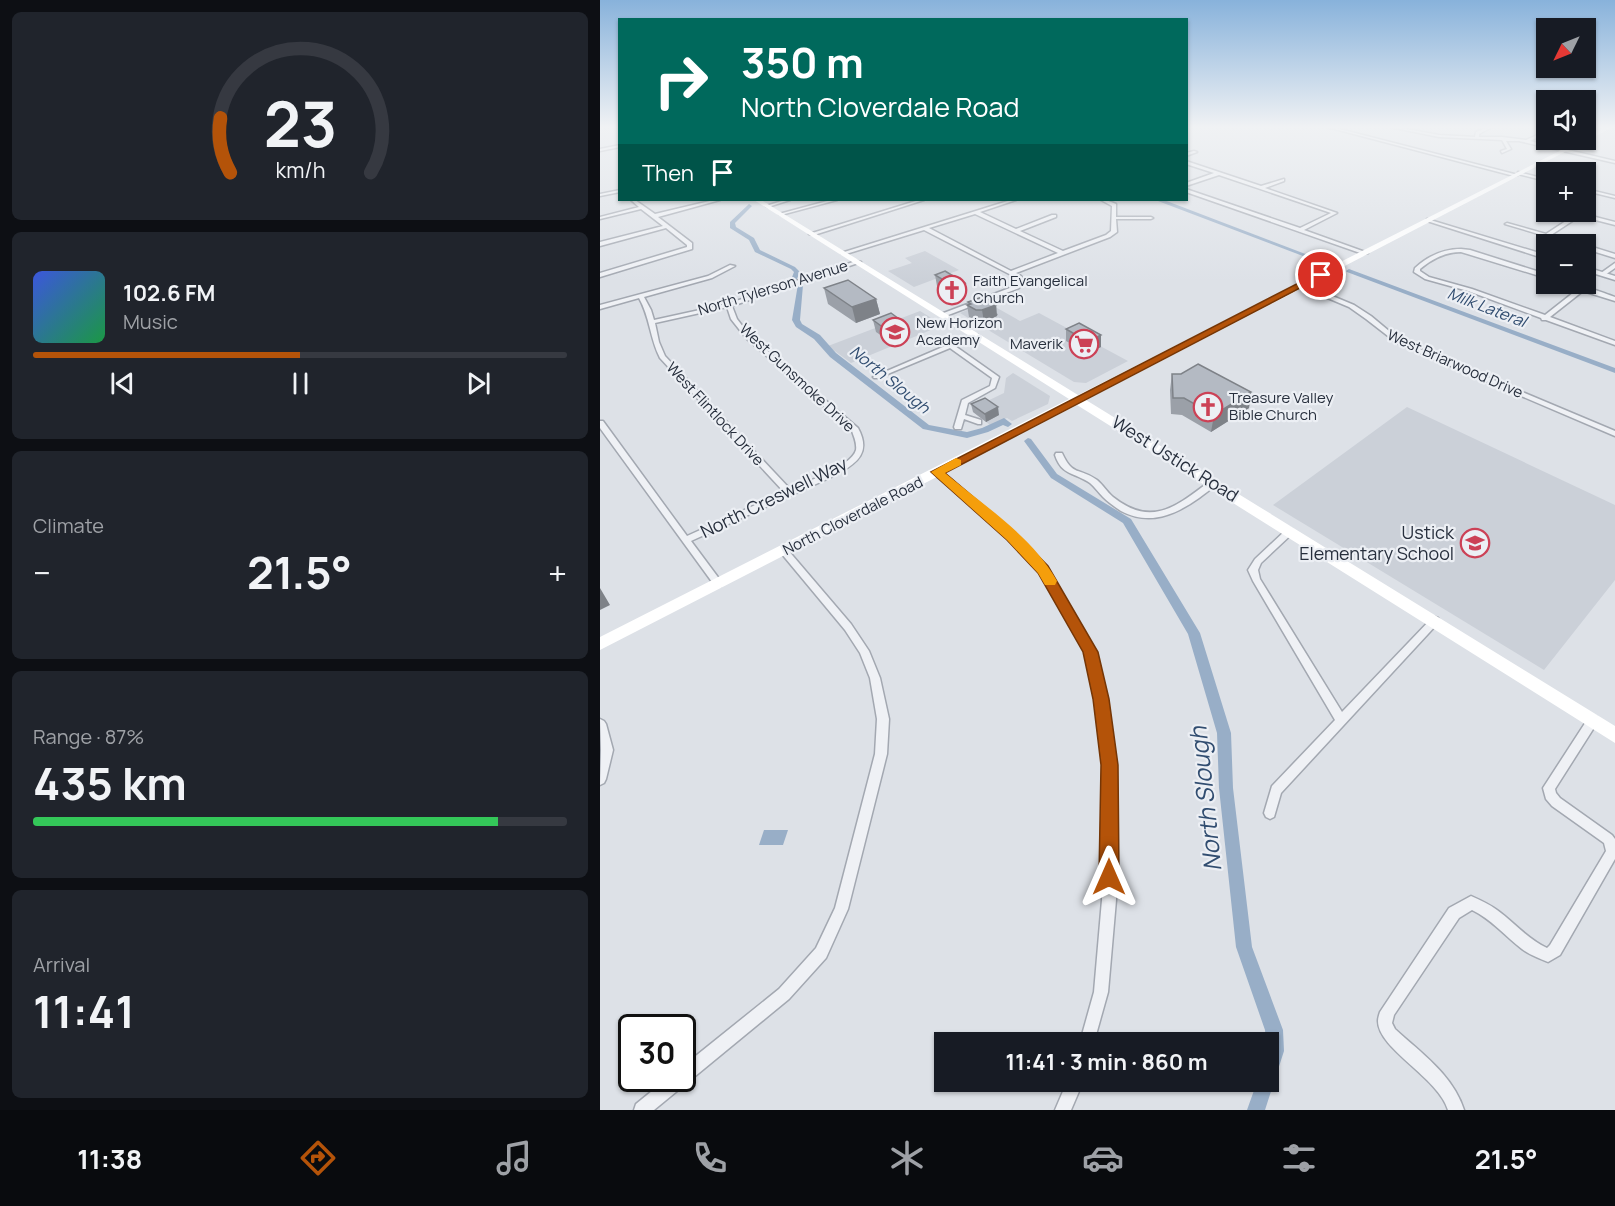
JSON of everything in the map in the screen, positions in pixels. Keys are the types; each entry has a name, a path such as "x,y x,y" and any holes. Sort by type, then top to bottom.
{"main road":[{"name":"North Cloverdale Road","path":"600,644 1509,179"},
{"name":"West Ustick Road","path":"759,201 1615,735"}],"street":[{"path":"1188,186 1205,179"},
{"path":"1237,179 1335,213 1300,231"},
{"path":"1263,187 1282,180"},
{"path":"1188,188 1300,231 1365,253"},
{"path":"600,195 618,190"},
{"path":"1596,192 1615,196"},
{"path":"600,275 690,248 690,244 634,201"},
{"path":"654,216 714,201"},
{"path":"768,206 785,201"},
{"path":"782,214 831,201"},
{"path":"812,234 919,201"},
{"path":"844,253 1011,201"},
{"path":"1011,273 1112,234 1114,205 1105,201"},
{"path":"600,218 643,207"},
{"path":"975,212 1062,253"},
{"path":"1016,231 1054,216"},
{"path":"1114,218 1151,218"},
{"path":"1596,219 1615,224"},
{"path":"1429,220 1536,253"},
{"path":"1549,234 1568,222"},
{"path":"1507,224 1540,234"},
{"path":"600,244 667,226"},
{"path":"925,228 1011,273 1021,281 1017,286 943,315"},
{"path":"1536,273 1457,249 1447,250 1418,267 1417,272 1427,278 1470,290 1544,319 1615,343"},
{"path":"1596,250 1615,256"},
{"name":"North Tylerson Avenue","path":"652,322 729,305 858,262"},
{"path":"1603,274 1615,265"},
{"path":"600,307 710,277 732,267"},
{"path":"1596,272 1614,276"},
{"name":"West Briarwood Drive","path":"1301,285 1359,310 1380,330 1399,342 1615,434"},
{"path":"1596,292 1615,299"},
{"path":"1544,319 1575,294"},
{"name":"West Flintlock Drive","path":"640,296 651,315 657,347 662,357 789,493"},
{"name":"West Gunsmoke Drive","path":"729,305 734,319 748,337 855,430 861,440 860,452"},
{"path":"876,377 975,334"},
{"path":"950,345 996,377 993,387 965,402 958,427"},
{"path":"961,416 978,423"},
{"path":"600,423 718,584"},
{"name":"North Creswell Way","path":"686,540 835,472 850,463 860,452"},
{"path":"1059,455 1062,465 1071,472 1094,482 1109,498 1143,516 1156,517 1167,514 1213,483"},
{"path":"937,472 1012,537 1043,569 1090,652 1101,699 1110,765 1109,900 1101,992 1091,1032"},
{"path":"1290,531 1258,561 1253,570 1256,579 1268,594 1341,720"},
{"path":"696,1066 784,994 821,953 842,909 881,754 883,718 875,678 864,651 848,627 784,551"},
{"path":"1270,813 1276,790 1435,621"},
{"path":"1456,1110 1451,1096 1442,1084 1390,1034 1385,1023 1387,1012 1454,913 1471,903 1488,911 1538,952 1548,955 1555,950 1612,852 1608,838 1556,802 1550,795 1549,788 1593,720"},
{"path":"600,724 607,750 600,779"},
{"path":"642,1110 664,1092"},
{"path":"1063,1110 1071,1092"}],"shaded area":[{"path":"925,251 959,270 914,287 888,271 912,263 905,258"},
{"path":"984,303 1020,321 1039,313 1128,361 1086,383 1074,382 960,313"},
{"name":"New Horizon Academy","path":"920,311 943,325 851,363 828,346"},
{"path":"1013,373 1050,396 1048,404 1012,421 1007,418 990,425 973,412 979,405 1004,393 1006,378"},
{"name":"Ustick Elementary School","path":"1407,407 1615,505 1615,580 1544,670 1273,505"}],"water":[{"path":"764,830 788,830 783,845 759,845"}],"building":[{"path":"945,271 965,283 955,287 935,275"},
{"path":"848,280 876,299 852,307 824,288"},
{"path":"982,297 996,302 994,303 996,305 976,310 967,305 971,304 968,302"},
{"path":"891,313 906,324 888,331 873,320"},
{"path":"1079,323 1101,335 1088,342 1066,329"},
{"path":"1198,364 1251,392 1214,415 1184,398 1173,398 1172,374 1181,374"},
{"path":"985,398 998,407 985,414 971,404"}],"waterway":[{"name":"Milk Lateral","path":"1163,201 1326,263"},
{"name":"North Slough","path":"749,206 732,223 733,228 752,239 757,251 793,268 797,272 794,280"},
{"name":"Milk Lateral","path":"1349,271 1615,371"},
{"name":"North Slough","path":"800,285 796,320 799,325 817,337 833,355 926,427 967,435 1004,421 1008,424"},
{"name":"North Slough","path":"1028,441 1054,476 1127,521 1194,633 1224,733 1226,788 1244,947 1274,1032"},
{"name":"North Slough","path":"1256,1110 1262,1092"}],"slow traffic":[{"path":"956,462 937,472 1012,537 1043,569 1050,581"}],"place":[{"name":"Faith Evangelical Church","path":"952,290"},
{"name":"New Horizon Academy","path":"895,332"},
{"name":"Maverik","path":"1084,344"},
{"name":"Treasure Valley Bible Church","path":"1208,407"},
{"name":"Ustick Elementary School","path":"1475,543"}],"route":[{"path":"1109,877 1110,765 1101,699 1090,652 1066,605 1043,569 1012,537 937,472 1321,275"}]}
